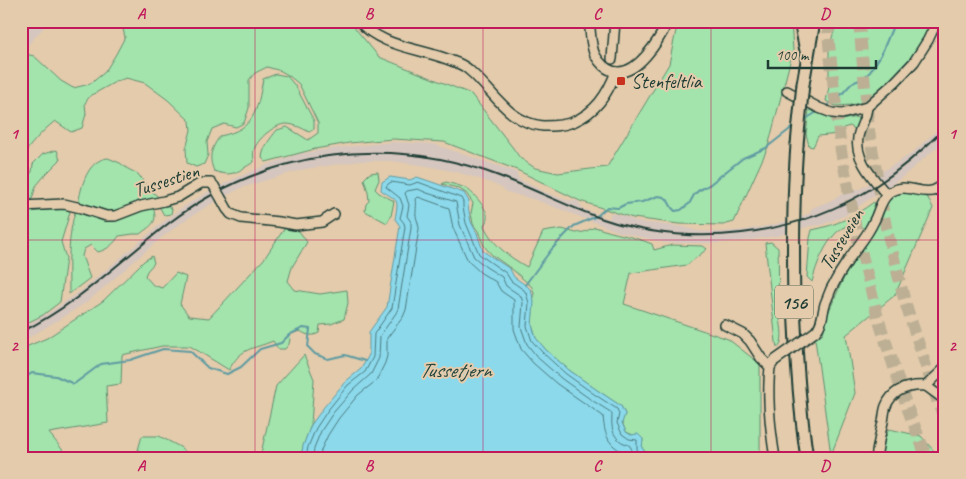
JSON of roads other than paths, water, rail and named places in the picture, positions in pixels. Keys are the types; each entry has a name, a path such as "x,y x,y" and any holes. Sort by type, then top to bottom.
{"main road":[{"name":"156","path":"800,21 807,58"},
{"name":"156","path":"807,458 799,396 795,326 794,234 795,189 803,84 814,21"}],"street":[{"path":"359,21 372,33 389,42 452,61 468,69 498,102 515,116 533,125 553,126 569,123 584,116 595,108 603,98 616,72"},
{"path":"590,21 593,48 596,56 605,68 616,72 626,70 643,59 659,40 668,21"},
{"path":"612,59 615,21"},
{"path":"787,91 832,113 842,114 867,107 914,62 937,21"},
{"path":"867,107 866,117 858,139 858,151 867,170 886,195 905,187 933,191 945,183"},
{"name":"Tussestien","path":"21,206 64,204 106,216 115,216 141,206 178,196 201,183 211,183 231,214 241,218 296,225 322,222 334,214"},
{"name":"Tusseveien","path":"772,364 819,328 832,288 874,222 882,200 886,195"},
{"path":"725,325 743,334 761,358 772,364 768,380 775,458"},
{"path":"926,386 945,368"},
{"path":"876,458 886,406 899,390 916,385 926,386 945,400"}],"water":[{"name":"Tussetjern","path":"390,177 410,180 417,177 464,193 469,201 471,222 483,251 510,269 514,277 531,290 534,302 532,325 536,338 546,350 569,370 621,406 625,414 622,423 626,432 631,435 638,434 643,439 642,448 650,458 301,458 303,446 311,425 345,382 361,369 369,355 369,332 387,307 400,226 395,219 396,201 381,190 382,182"}],"waterway":[{"path":"825,107 840,96 852,83 862,79 870,72 881,55 895,21"},
{"path":"804,120 817,112"},
{"path":"525,285 551,250 574,226 597,216 607,207 618,208 626,204 642,202 658,196 667,199 675,211 681,210 689,204 698,191 709,185 743,158 766,148 794,126"},
{"path":"21,376 26,377 32,373 56,376 74,384 101,364 130,360 163,349 190,351 208,368 227,374 241,367 260,349 281,343 289,335 303,328 310,329 308,347 315,354 328,359 345,355 365,361"}],"tunnel":[{"path":"828,21 841,151 858,239 878,318 907,407 927,458"},
{"path":"859,21 869,131 886,227 905,302 945,419"}],"railway":[{"path":"21,332 61,309 169,223 205,199 264,171 306,160 328,156 371,153 393,153 436,158 499,176 603,219 637,228 672,234 707,235 742,233 777,227 843,204 893,174 945,128"}],"place":[{"name":"Stenfeltlia","path":"621,81"}]}
